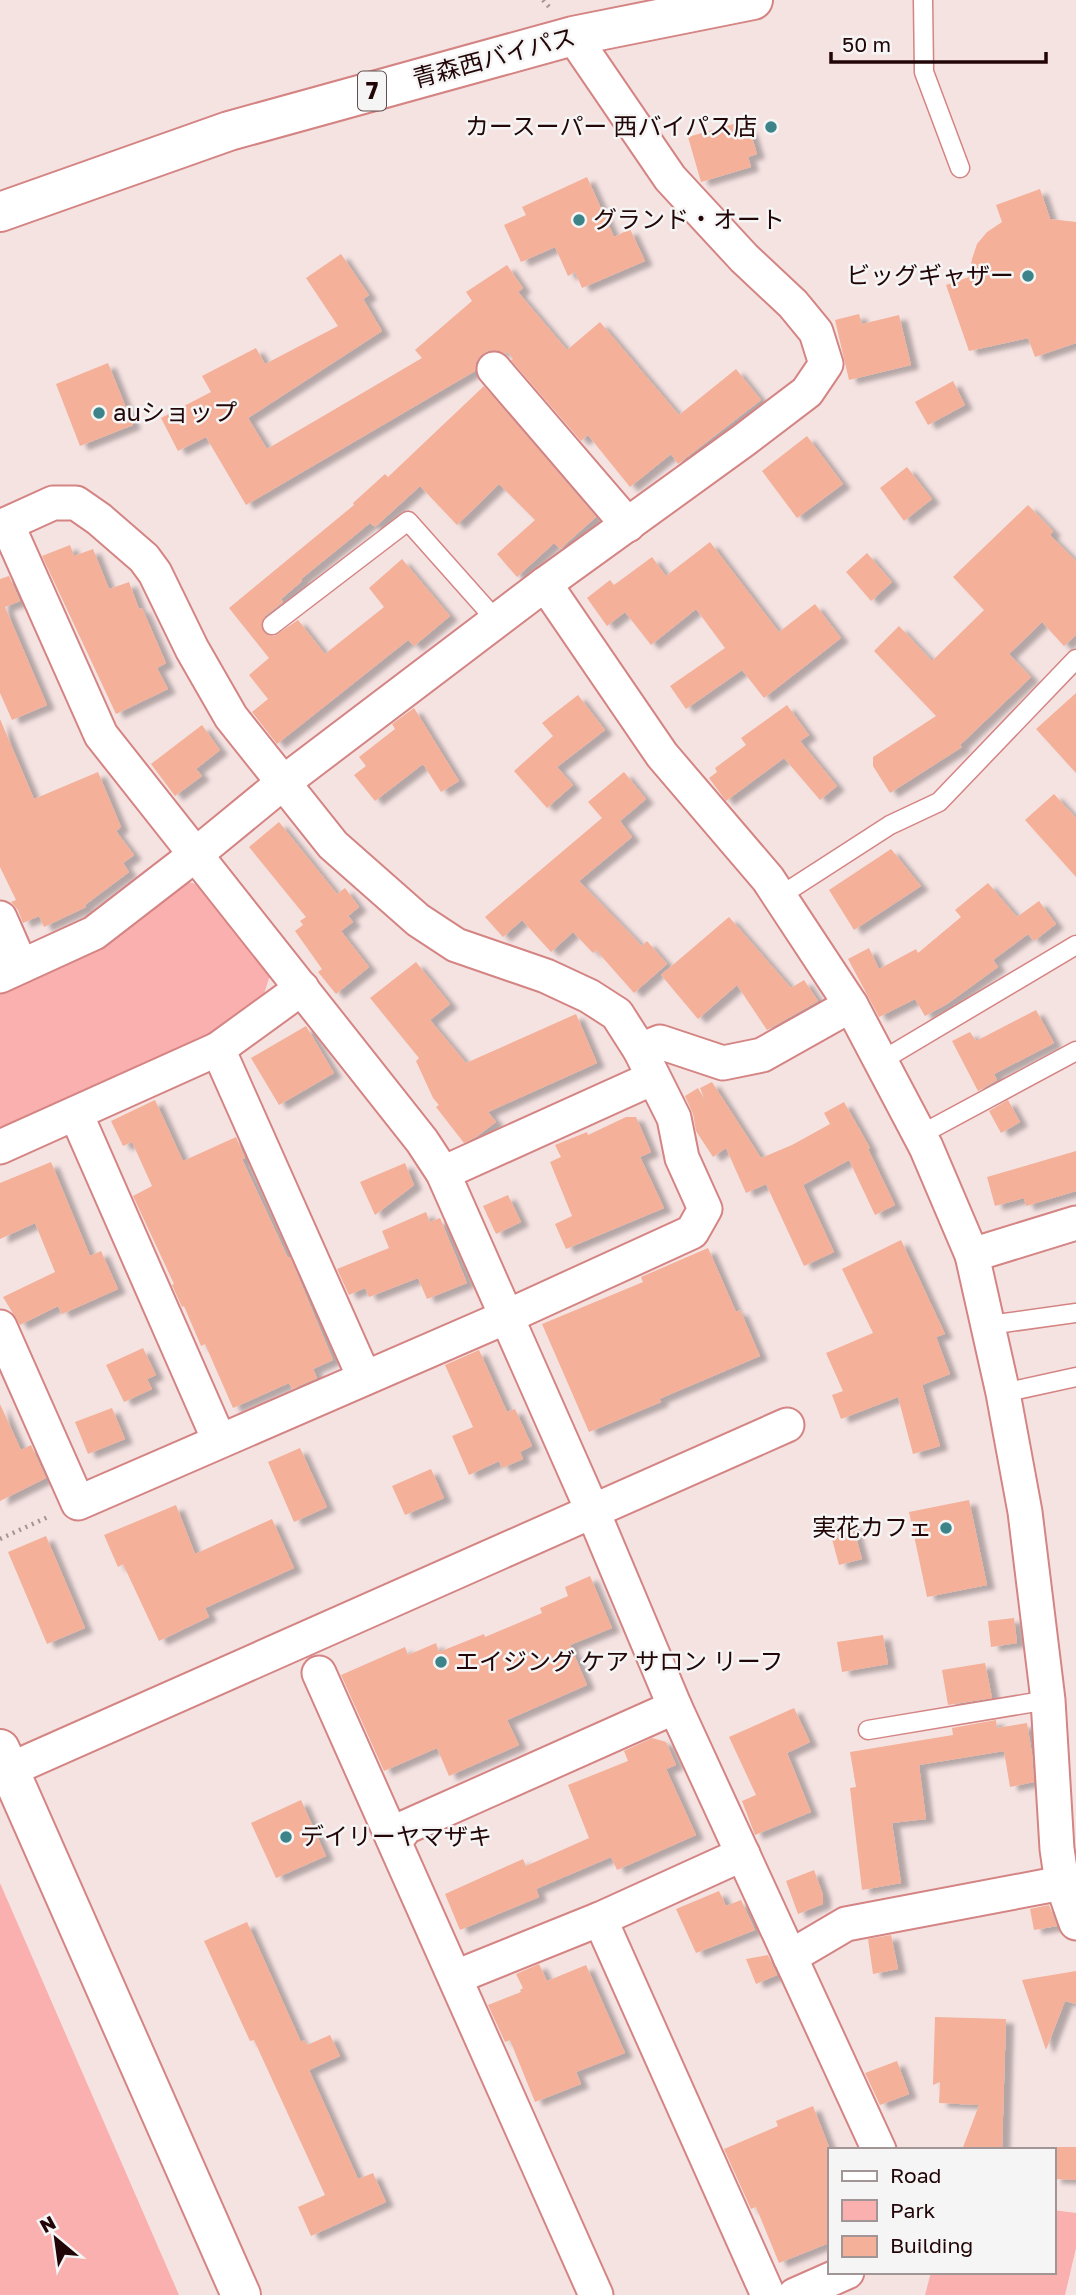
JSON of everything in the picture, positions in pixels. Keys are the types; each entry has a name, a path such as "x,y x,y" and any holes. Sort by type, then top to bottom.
{"main road":[{"name":"青森西バイパス","path":"0,212 229,131 573,36 753,0"},
{"path":"3,1764 241,2295"}],"street":[{"path":"0,918 11,971 94,933 284,782 496,620 807,392 826,364 816,332 793,304 744,258 670,178 573,36"},
{"path":"494,369 628,524"},
{"path":"0,1327 78,1503 506,1317 692,1232 705,1209 682,1158 674,1118 647,1064 617,1014 589,996 546,976 456,945 418,920 333,845 231,716 192,649 155,573 144,558 76,503 54,503 4,526 101,735 422,1141 443,1173 506,1317 593,1512 675,1707 878,2148"},
{"path":"545,583 662,755 768,878 851,1005 920,1135 972,1255 989,1325 1025,1512 1048,1700 1057,1849 1062,1883 1076,1923"},
{"path":"0,1147 218,1049 302,988"},
{"path":"443,1173 647,1064 660,1042 723,1063 762,1055 851,1005"},
{"path":"218,1049 364,1377"},
{"path":"76,1114 219,1440"},
{"path":"972,1255 1076,1223"},
{"path":"3,1764 593,1512 787,1425"},
{"path":"319,1673 596,2295"},
{"path":"395,1841 406,1827 675,1707"},
{"path":"456,1978 600,1919 743,1854"},
{"path":"790,1957 846,1924 1062,1883"},
{"path":"600,1919 768,2295"},
{"path":"795,2295 842,2274"}],"lane":[{"path":"923,0 923,72 960,168"},
{"path":"272,625 408,521 496,620"},
{"path":"780,897 890,825 939,802 1076,659"},
{"path":"881,1061 1076,944"},
{"path":"920,1135 1076,1051"},
{"path":"989,1325 1076,1313"},
{"path":"1003,1393 1076,1377"},
{"path":"868,1730 1048,1700"}],"path":[{"path":"0,1539 78,1503"}],"green space":[{"path":"183,881 201,885 271,972 264,994 215,1037 0,1132 0,988"},
{"path":"0,1883 179,2295 0,2295"},
{"path":"1055,2210 1076,2213 1076,2248 1065,2295 925,2295 930,2274 1055,2274"}],"building":[{"path":"737,123 739,131 749,128 757,154 748,157 751,167 701,182 688,137"},
{"path":"587,177 614,237 630,229 645,261 582,288 575,272 568,276 555,247 521,262 504,225 526,215 522,207"},
{"path":"1040,189 1050,219 1076,222 1076,343 1035,357 1028,338 969,351 946,285 969,277 977,244 987,232 1002,222 996,205"},
{"path":"341,254 369,295 363,299 382,331 248,418 267,449 422,358 415,350 472,301 466,292 507,265 523,288 518,292 567,350 600,322 679,415 736,369 761,400 678,464 671,454 630,487 588,435 581,441 511,360 513,359 508,352 505,354 490,350 476,362 475,371 246,505 206,437 178,451 161,418 211,392 202,376 256,348 265,364 338,326 306,278"},
{"path":"859,314 862,324 899,315 911,365 849,380 835,320"},
{"path":"108,363 133,425 80,446 56,384"},
{"path":"953,381 965,405 928,425 915,402"},
{"path":"484,386 596,517 560,549 554,543 517,577 497,554 535,520 499,484 457,525 420,486 375,527 370,523 301,579 302,581 281,599 283,602 265,616 261,627 267,635 274,636 298,620 325,654 384,607 369,588 402,559 450,616 414,646 408,640 277,744 252,712 268,699 249,675 269,658 229,608 354,505 353,503 385,474 388,477"},
{"path":"807,436 843,484 797,518 762,471"},
{"path":"907,467 932,499 904,521 880,488"},
{"path":"1028,505 1053,531 1050,535 1076,561 1076,635 1064,646 1042,622 1009,654 1031,677 960,745 962,747 890,793 873,766 873,757 936,716 874,651 899,626 932,661 984,610 953,577"},
{"path":"710,542 779,632 815,604 841,638 764,698 742,670 686,709 670,686 725,648 696,609 651,645 625,612 607,626 587,598 610,580 614,585 652,557 666,576"},
{"path":"70,545 74,556 93,549 109,589 129,582 139,609 142,608 166,663 157,668 168,689 116,714 42,556"},
{"path":"867,553 892,582 871,601 846,572"},
{"path":"9,576 20,601 5,607 47,705 12,720 0,693 0,579"},
{"path":"1076,693 1076,773 1036,729"},
{"path":"578,695 605,730 557,767 573,785 547,808 514,771 553,736 542,723"},
{"path":"787,705 809,735 800,741 837,786 820,800 784,758 726,801 709,778 717,772 715,768 746,745 741,738"},
{"path":"414,708 459,781 441,792 423,764 375,801 354,775 366,766 359,757 395,729 392,724"},
{"path":"0,719 34,799 98,772 121,827 116,831 134,855 123,863 129,872 85,905 86,907 44,927 39,916 23,923 18,910 11,902 16,900 0,867"},
{"path":"202,725 220,750 196,769 202,776 175,796 151,764"},
{"path":"624,772 646,799 620,821 632,837 579,881 642,946 647,941 667,964 634,993 596,950 593,953 573,932 551,952 522,920 503,937 485,917 602,818 588,802"},
{"path":"1054,794 1076,818 1076,877 1025,820"},
{"path":"279,822 337,894 345,888 359,907 348,916 353,922 341,931 369,967 336,994 318,972 322,969 295,931 303,925 300,921 306,917 249,847"},
{"path":"891,849 921,886 854,930 829,890"},
{"path":"988,883 1017,917 1039,901 1056,924 1034,941 1028,934 993,960 998,967 947,1004 925,1016 915,999 879,1017 848,959 869,948 879,969 916,949 918,953 961,917 955,910"},
{"path":"729,917 791,988 804,980 818,1001 767,1030 737,985 698,1019 661,975"},
{"path":"416,962 450,1004 430,1020 466,1063 576,1014 597,1063 488,1112 496,1122 464,1143 436,1107 439,1105 416,1061 419,1058 370,998"},
{"path":"1036,1010 1054,1043 994,1074 997,1080 978,1091 952,1041 970,1032 976,1041"},
{"path":"306,1026 334,1073 279,1105 251,1058"},
{"path":"712,1082 761,1158 830,1124 824,1113 844,1102 870,1148 868,1149 895,1205 875,1215 849,1160 803,1185 834,1252 804,1266 766,1184 746,1193 726,1148 713,1157 696,1131 693,1114 685,1096 698,1088 707,1104 700,1088"},
{"path":"155,1100 183,1161 236,1137 245,1158 242,1159 288,1258 290,1257 333,1360 313,1369 317,1378 292,1389 289,1383 233,1408 205,1344 201,1346 184,1306 182,1307 133,1196 152,1186 132,1142 123,1146 111,1121"},
{"path":"1008,1100 1020,1122 1001,1133 989,1111"},
{"path":"626,1117 636,1117 651,1152 640,1157 664,1208 566,1249 555,1224 572,1216 550,1162 561,1157 555,1145 587,1132 588,1135"},
{"path":"1076,1151 1076,1191 1026,1206 1024,1198 995,1206 987,1177"},
{"path":"51,1162 90,1256 101,1251 118,1289 62,1314 58,1306 20,1325 3,1297 55,1272 35,1223 0,1239 0,1183"},
{"path":"405,1163 414,1185 375,1215 360,1182"},
{"path":"508,1195 521,1222 496,1234 483,1206"},
{"path":"426,1212 430,1222 440,1218 467,1283 427,1299 418,1278 369,1297 365,1288 349,1295 337,1269 389,1248 382,1231"},
{"path":"901,1240 945,1334 936,1337 950,1374 922,1385 940,1446 913,1454 898,1397 841,1419 832,1395 843,1391 826,1353 873,1333 842,1269"},
{"path":"708,1248 736,1312 740,1310 760,1356 589,1432 542,1324 643,1282 641,1277"},
{"path":"143,1348 156,1375 147,1379 152,1389 124,1402 106,1365"},
{"path":"479,1350 507,1412 515,1409 532,1446 520,1452 523,1459 502,1468 499,1461 469,1475 452,1436 473,1427 445,1365"},
{"path":"0,1404 21,1450 31,1445 46,1478 0,1501"},
{"path":"112,1408 125,1439 88,1454 75,1422"},
{"path":"300,1448 327,1507 294,1522 268,1462"},
{"path":"431,1469 444,1498 405,1515 392,1486"},
{"path":"969,1500 987,1585 927,1597 909,1512"},
{"path":"176,1505 195,1554 272,1519 294,1568 205,1608 209,1617 159,1641 123,1564 118,1567 104,1535"},
{"path":"852,1523 862,1559 839,1565 829,1528"},
{"path":"46,1536 85,1628 47,1644 8,1552"},
{"path":"590,1576 612,1628 570,1645 587,1685 507,1720 519,1745 449,1776 437,1748 384,1771 341,1675 405,1647 408,1655 436,1643 439,1652 484,1634 485,1637 542,1613 540,1608 568,1596 565,1587"},
{"path":"1014,1618 1017,1643 991,1647 988,1621"},
{"path":"883,1635 888,1664 842,1672 837,1642"},
{"path":"985,1663 992,1698 948,1705 942,1670"},
{"path":"794,1708 810,1742 787,1753 811,1812 755,1835 742,1801 756,1795 729,1737"},
{"path":"996,1720 997,1728 1027,1723 1034,1782 1010,1787 1004,1751 919,1765 926,1819 892,1823 901,1883 862,1890 850,1788 856,1787 850,1752 953,1735 952,1728"},
{"path":"652,1738 666,1742 676,1765 666,1769 696,1835 617,1870 611,1857 536,1889 539,1897 460,1930 445,1894 523,1859 526,1866 589,1838 568,1785 628,1761 624,1751"},
{"path":"301,1800 326,1856 276,1878 251,1823"},
{"path":"814,1870 823,1895 823,1904 798,1914 786,1881"},
{"path":"719,1891 726,1906 741,1900 755,1930 696,1953 676,1909"},
{"path":"1049,1905 1057,1926 1034,1930 1030,1909"},
{"path":"247,1922 301,2042 304,2040 307,2045 330,2035 340,2056 309,2070 358,2179 373,2173 386,2202 311,2236 298,2207 325,2195 254,2040 250,2041 204,1941"},
{"path":"891,1935 898,1969 873,1974 868,1939"},
{"path":"768,1955 777,1975 756,1984 746,1959"},
{"path":"539,1964 547,1981 586,1965 625,2053 576,2072 581,2084 535,2102 510,2040 505,2042 488,2005 521,1992 523,1988 516,1974"},
{"path":"1076,1971 1076,2004 1065,2001 1046,2050 1022,1980"},
{"path":"935,2017 1006,2019 1002,2148 963,2148 979,2105 939,2103 940,2082 933,2085"},
{"path":"897,2061 909,2094 880,2105 865,2073"},
{"path":"813,2106 829,2147 828,2243 779,2263 756,2207 751,2209 724,2149 778,2126 776,2121"},
{"path":"1076,2147 1076,2180 1055,2179 1055,2148"}],"place":[{"name":"カースーパー 西バイパス店","path":"771,127"},
{"name":"グランド・オート","path":"579,220"},
{"name":"ビッグギャザー","path":"1028,276"},
{"name":"auショップ","path":"99,413"},
{"name":"実花カフェ","path":"946,1528"},
{"name":"エイジング ケア サロン リーフ","path":"441,1662"},
{"name":"デイリーヤマザキ","path":"286,1837"}]}
